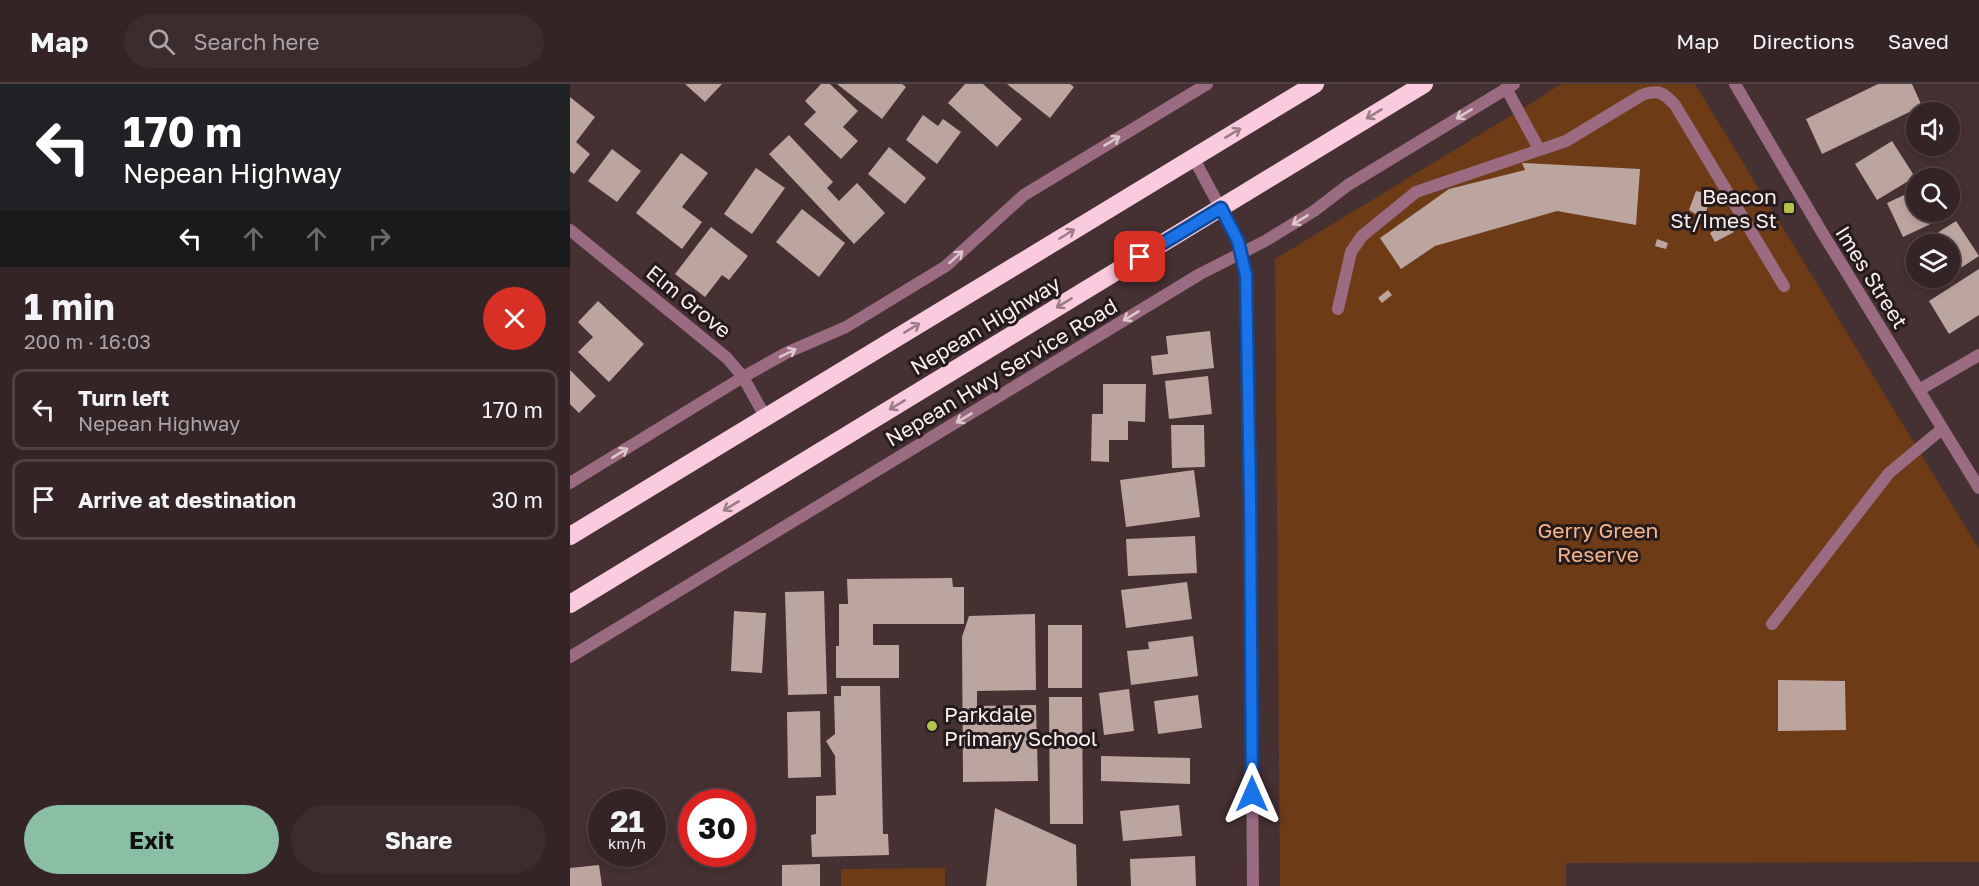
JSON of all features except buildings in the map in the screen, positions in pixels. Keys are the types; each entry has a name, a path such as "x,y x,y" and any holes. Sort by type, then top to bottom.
{"highway":[{"name":"Nepean Highway","path":"570,536 1315,84"},
{"name":"Nepean Highway","path":"570,604 1424,84"}],"street":[{"path":"570,483 743,377 786,353 846,327 946,266 1024,195 1207,84"},
{"name":"Imes Street","path":"1735,84 1820,229 1979,488"},
{"path":"1510,86 1539,148"},
{"name":"Nepean Hwy Service Road","path":"570,657 1200,274 1314,211 1348,185 1510,86"},
{"path":"1338,309 1351,252 1362,236 1416,192 1539,148 1566,141 1642,95 1651,92 1664,94 1676,105 1784,286"},
{"path":"1193,157 1238,241 1246,275 1253,886"},
{"name":"Elm Grove","path":"570,230 722,354 743,377 766,418"},
{"path":"1920,390 1979,355"},
{"path":"1772,624 1889,473 1942,429"}],"green space":[{"name":"Gerry Green Reserve","path":"1561,84 1695,84 1979,549 1979,862 1566,863 1566,886 1280,886 1275,259"},
{"path":"945,868 945,886 841,886 841,869"}],"place":[{"name":"Beacon St/Imes St","path":"1789,208"},
{"name":"Parkdale Primary School","path":"932,726"}],"route":[{"path":"1140,257 1221,208 1238,241 1246,275 1252,794"}]}
